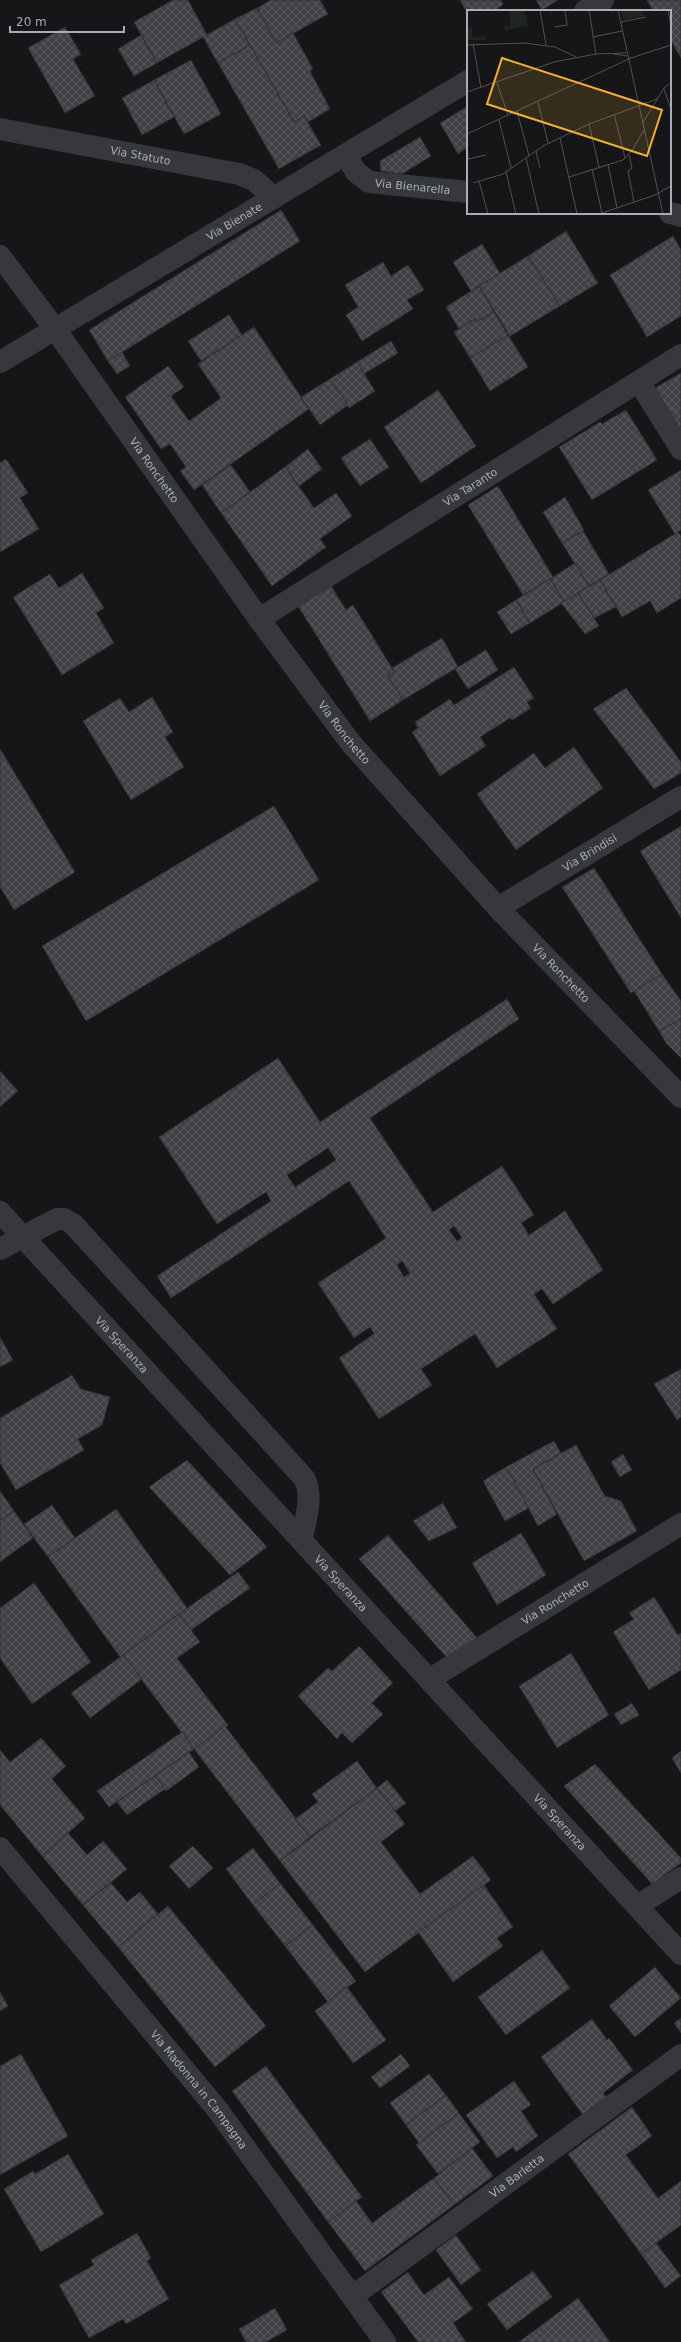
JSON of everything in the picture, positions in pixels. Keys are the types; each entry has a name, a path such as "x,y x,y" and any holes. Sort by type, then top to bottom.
{"street":[{"path":"587,10 603,0"},
{"name":"Via Bienate","path":"0,362 467,82"},
{"name":"Via Statuto","path":"0,129 239,174 254,180 274,198"},
{"name":"Via Bienarella","path":"346,155 356,172 369,182 467,192"},
{"path":"671,213 681,216"},
{"name":"Via Ronchetto","path":"0,256 55,329 259,619 350,742 498,908 681,1097"},
{"name":"Via Taranto","path":"259,619 681,355"},
{"path":"639,382 681,449"},
{"name":"Via Brindisi","path":"498,908 681,797"},
{"name":"Via Speranza","path":"0,1212 302,1539 681,1954"},
{"path":"0,1249 22,1236 57,1219 64,1219 78,1230 304,1478 308,1486 309,1494 302,1539"},
{"name":"Via Ronchetto","path":"430,1679 681,1524"},
{"name":"Via Madonna in Campagna","path":"0,1848 217,2109 385,2342"},
{"path":"637,1906 681,1878"},
{"name":"Via Barletta","path":"353,2296 681,2055"}],"building":[{"path":"173,0 188,0 207,35 157,63 134,22"},
{"path":"271,0 320,0 328,14 276,43 257,8"},
{"path":"460,0 501,0 503,5 495,10 467,10 467,12"},
{"path":"536,0 558,0 542,10"},
{"path":"647,0 681,0 681,58 671,41 671,10 652,10"},
{"path":"257,8 276,43 293,33 313,69 310,71 330,109 308,122 304,116 294,122 235,19"},
{"path":"235,19 250,45 218,63 203,37"},
{"path":"65,27 81,54 73,59 95,96 65,113 28,48"},
{"path":"141,35 157,63 134,76 118,49"},
{"path":"250,45 294,122 304,116 321,145 279,169 218,63"},
{"path":"191,60 221,114 184,134 154,80"},
{"path":"154,80 174,117 142,135 122,98"},
{"path":"467,107 467,148 458,154 440,123"},
{"path":"420,137 431,156 402,174 381,171 380,161"},
{"path":"281,210 300,241 108,361 89,330"},
{"path":"566,231 598,283 560,306 528,256"},
{"path":"673,236 681,250 681,316 647,337 610,275"},
{"path":"482,244 500,273 471,291 453,262"},
{"path":"528,256 560,306 510,336 479,286"},
{"path":"383,262 391,276 408,265 424,290 407,300 413,309 362,341 346,315 358,307 345,285"},
{"path":"479,286 494,312 476,322 475,319 459,329 446,307"},
{"path":"494,312 508,335 470,358 454,332 475,319 476,322"},
{"path":"229,315 242,335 201,361 188,341"},
{"path":"254,327 309,409 194,490 180,471 186,467 170,444 161,449 125,397 168,366 184,387 171,396 189,421 221,398 198,364"},
{"path":"508,335 528,367 490,391 470,358"},
{"path":"391,341 398,353 364,374 357,362"},
{"path":"122,352 130,366 117,374 108,361"},
{"path":"357,362 375,391 349,408 330,379"},
{"path":"681,373 681,431 655,388"},
{"path":"330,379 348,405 320,425 301,397"},
{"path":"438,390 476,446 421,483 384,427"},
{"path":"626,410 657,460 592,500 559,447 600,422 602,424"},
{"path":"370,439 389,467 360,486 341,458"},
{"path":"308,449 322,469 299,486 285,467"},
{"path":"6,459 28,493 20,498 39,529 0,552 0,463"},
{"path":"231,465 250,492 221,513 202,485"},
{"path":"285,467 314,508 336,493 352,516 320,539 326,547 272,586 221,513"},
{"path":"681,470 681,530 675,534 648,490"},
{"path":"498,486 553,577 523,595 468,505"},
{"path":"565,497 584,530 562,543 543,512"},
{"path":"583,531 609,574 589,586 562,543"},
{"path":"678,532 681,536 681,598 657,613 650,601 622,617 600,580"},
{"path":"575,563 589,586 564,602 550,579"},
{"path":"82,573 104,608 96,613 114,643 62,675 13,597 50,574 59,588"},
{"path":"550,579 564,602 530,623 516,600"},
{"path":"600,580 616,607 594,618 578,593"},
{"path":"331,586 346,610 353,605 392,668 394,672 388,676 403,700 370,721 298,606"},
{"path":"578,593 599,626 585,634 561,603"},
{"path":"516,600 530,623 511,634 497,612"},
{"path":"442,638 458,667 403,700 388,676 394,672 392,668"},
{"path":"486,650 498,670 468,689 455,669"},
{"path":"514,667 534,698 527,702 531,708 512,720 510,718 480,737 486,746 440,776 412,732 418,728 415,722 450,699 454,705"},
{"path":"626,688 681,762 681,773 654,789 593,709"},
{"path":"152,697 173,732 165,737 184,767 131,800 83,721 120,698 129,712"},
{"path":"574,747 603,788 516,850 477,794 534,753 545,768"},
{"path":"0,749 75,872 14,910 0,887"},
{"path":"274,806 319,880 86,1021 42,946"},
{"path":"681,826 681,918 640,851"},
{"path":"594,868 662,974 631,993 562,887"},
{"path":"662,974 681,1001 681,1019 659,1031 634,991"},
{"path":"507,999 519,1019 370,1118 433,1212 502,1166 534,1215 521,1223 529,1235 565,1211 603,1270 553,1304 542,1289 534,1294 557,1329 497,1368 475,1334 421,1369 432,1385 379,1419 339,1358 374,1334 370,1327 354,1338 318,1283 386,1238 349,1181 171,1298 157,1276 271,1201 266,1192 217,1224 159,1137 278,1058 320,1122","holes":["328,1148 336,1160 295,1187 287,1175","454,1226 462,1238 457,1241 449,1230","402,1261 410,1273 404,1277 397,1265"]},
{"path":"681,1019 681,1058 666,1043 659,1031"},
{"path":"0,1071 18,1091 0,1107"},
{"path":"0,1337 13,1360 0,1367"},
{"path":"681,1369 681,1417 677,1420 654,1384"},
{"path":"72,1375 81,1389 110,1397 102,1425 78,1439 84,1450 16,1490 0,1463 0,1418"},
{"path":"554,1441 561,1453 533,1469 557,1514 538,1526 506,1467"},
{"path":"576,1445 605,1496 621,1501 637,1531 584,1561 533,1469"},
{"path":"623,1454 632,1470 620,1477 611,1462"},
{"path":"187,1460 267,1547 230,1575 149,1487"},
{"path":"506,1467 529,1508 505,1521 483,1481"},
{"path":"0,1491 14,1511 0,1520"},
{"path":"443,1503 457,1528 429,1541 413,1521"},
{"path":"52,1505 75,1538 48,1557 24,1524"},
{"path":"116,1509 187,1608 120,1657 48,1557"},
{"path":"14,1511 33,1538 0,1562 0,1520"},
{"path":"521,1533 546,1575 497,1605 472,1563"},
{"path":"388,1535 478,1639 449,1660 359,1559"},
{"path":"238,1572 250,1588 191,1630 179,1614"},
{"path":"34,1583 91,1662 32,1704 0,1658 0,1608"},
{"path":"654,1597 678,1635 681,1633 681,1670 649,1690 613,1632 634,1619 629,1613"},
{"path":"179,1614 200,1642 177,1658 228,1725 194,1749 123,1655"},
{"path":"359,1646 393,1683 372,1703 383,1714 352,1743 342,1733 337,1739 298,1696 328,1668 332,1671"},
{"path":"571,1653 609,1715 557,1748 519,1686"},
{"path":"123,1655 142,1679 90,1718 71,1693"},
{"path":"632,1703 639,1715 621,1725 614,1714"},
{"path":"225,1726 310,1837 280,1861 194,1749"},
{"path":"182,1732 194,1749 109,1807 97,1791"},
{"path":"41,1738 66,1766 52,1779 85,1818 42,1856 0,1805 0,1750 10,1762"},
{"path":"681,1751 681,1773 672,1758"},
{"path":"189,1752 199,1767 166,1791 155,1776"},
{"path":"357,1761 377,1788 310,1837 295,1819 318,1802 312,1794"},
{"path":"595,1764 681,1858 681,1863 652,1884 564,1786"},
{"path":"155,1776 165,1789 127,1815 117,1802"},
{"path":"387,1780 406,1803 395,1811 377,1788"},
{"path":"377,1788 405,1824 381,1842 420,1894 473,1856 491,1880 365,1972 280,1861"},
{"path":"68,1833 87,1855 103,1841 127,1869 83,1905 42,1856"},
{"path":"193,1846 213,1868 189,1889 169,1866"},
{"path":"253,1848 280,1883 253,1905 226,1869"},
{"path":"111,1883 127,1902 140,1892 158,1914 118,1947 83,1905"},
{"path":"280,1883 313,1925 285,1946 253,1905"},
{"path":"484,1885 513,1927 497,1938 503,1946 453,1982 418,1932"},
{"path":"168,1906 266,2026 215,2067 118,1947"},
{"path":"313,1925 356,1981 328,2002 285,1946"},
{"path":"542,1950 570,1988 506,2035 478,1997"},
{"path":"655,1967 681,1998 635,2037 609,2006"},
{"path":"347,1987 386,2040 353,2063 315,2011"},
{"path":"0,1992 8,2006 0,2011"},
{"path":"681,2018 681,2033 674,2023"},
{"path":"592,2019 607,2040 609,2038 633,2070 603,2093 607,2098 583,2115 541,2057"},
{"path":"21,2054 68,2136 0,2175 0,2066"},
{"path":"401,2054 410,2066 380,2088 371,2077"},
{"path":"266,2066 362,2197 328,2222 232,2091"},
{"path":"429,2074 446,2095 406,2125 390,2103"},
{"path":"514,2081 531,2105 521,2111 538,2136 516,2152 513,2147 497,2158 466,2115"},
{"path":"446,2095 459,2113 419,2143 406,2125"},
{"path":"632,2107 652,2136 626,2155 658,2198 681,2181 681,2225 641,2254 568,2154"},
{"path":"459,2113 480,2142 438,2174 416,2145"},
{"path":"472,2148 493,2176 454,2205 434,2178"},
{"path":"68,2154 104,2214 41,2252 4,2189 33,2171 35,2174"},
{"path":"434,2178 454,2205 365,2271 328,2222 356,2201 372,2223"},
{"path":"137,2233 151,2258 147,2261 169,2299 126,2324 123,2319 89,2338 59,2285 94,2265 91,2260"},
{"path":"456,2235 481,2270 461,2285 436,2250"},
{"path":"656,2243 681,2276 665,2288 641,2254"},
{"path":"533,2271 552,2297 507,2330 487,2304"},
{"path":"408,2272 424,2295 449,2277 473,2309 453,2323 466,2342 418,2342 381,2292"},
{"path":"578,2298 610,2342 519,2342"},
{"path":"275,2308 287,2330 266,2342 246,2342 239,2329"}]}
